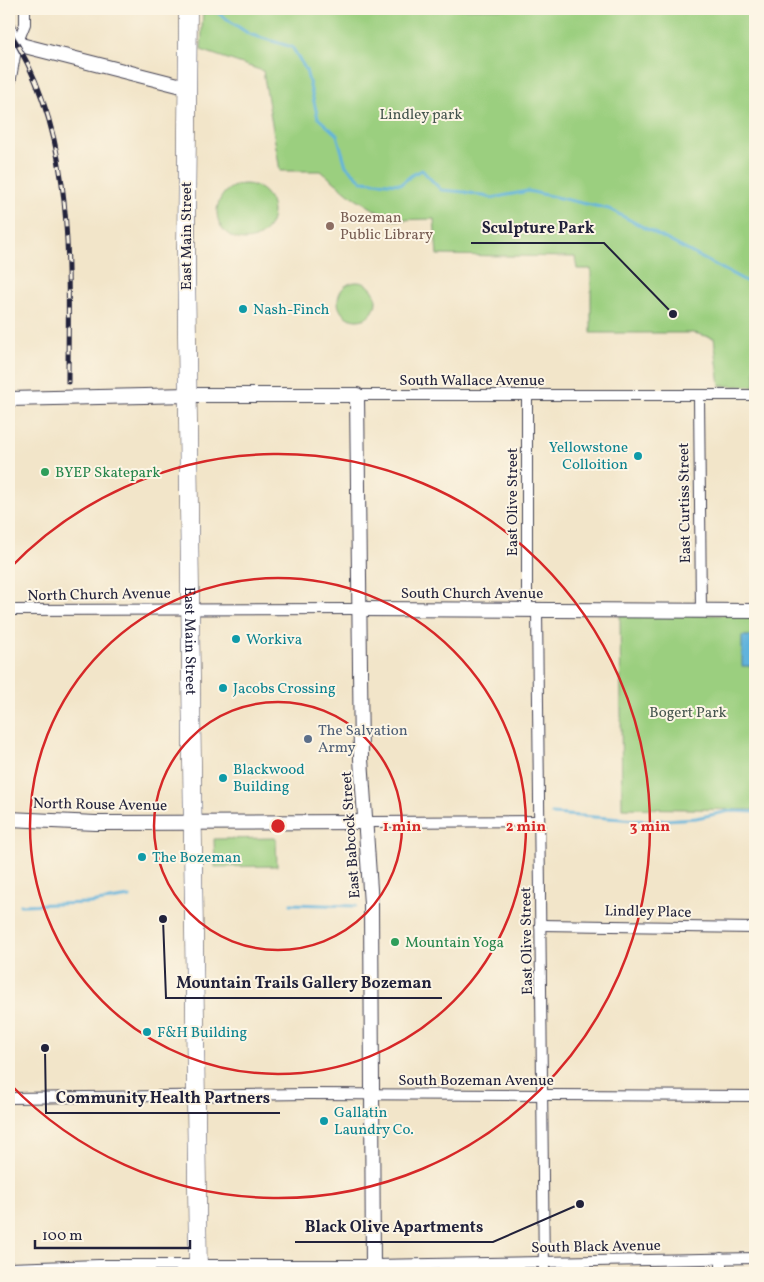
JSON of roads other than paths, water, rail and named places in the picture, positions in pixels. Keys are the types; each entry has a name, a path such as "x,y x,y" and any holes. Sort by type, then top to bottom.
{"highway":[{"name":"East Main Street","path":"188,9 186,267 198,1269"}],"street":[{"path":"13,43 25,24 25,9"},
{"path":"9,25 13,43 9,89"},
{"path":"13,43 186,87"},
{"name":"South Wallace Avenue","path":"9,399 188,395 755,395"},
{"name":"East Babcock Street","path":"357,395 361,759 371,904 373,1269"},
{"name":"East Olive Street","path":"527,396 539,821 544,1273"},
{"name":"East Curtiss Street","path":"698,396 701,610"},
{"name":"South Church Avenue","path":"190,608 755,611"},
{"name":"North Church Avenue","path":"9,610 190,608"},
{"name":"North Rouse Avenue","path":"9,819 96,823 192,821 366,822"},
{"path":"366,822 539,821"},
{"name":"Lindley Place","path":"540,925 755,928"},
{"name":"South Bozeman Avenue","path":"9,1098 372,1094 755,1096"},
{"path":"721,1258 721,1273"},
{"name":"South Black Avenue","path":"9,1268 99,1265 198,1269 373,1269 544,1262 755,1258"}],"water":[{"path":"742,636 755,636 755,666 742,666"}],"waterway":[{"path":"212,9 249,34 292,47 306,70 318,118 337,135 346,166 362,181 401,184 422,170 441,190 465,192 492,198 528,191 609,209 755,286"},
{"path":"552,814 650,821 696,818 730,811 755,812"},
{"path":"20,905 90,903 130,897"},
{"path":"291,904 356,906"}],"railway":[{"path":"9,31 31,71 47,113 58,156 67,246 68,382"}],"place":[{"name":"Bozeman Public Library","path":"330,226"},
{"name":"Nash-Finch","path":"243,309"},
{"name":"Sculpture Park","path":"673,314"},
{"name":"Yellowstone Colloition","path":"638,456"},
{"name":"BYEP Skatepark","path":"45,472"},
{"name":"Workiva","path":"236,639"},
{"name":"Jacobs Crossing","path":"223,688"},
{"name":"The Salvation Army","path":"308,739"},
{"name":"Blackwood Building","path":"223,778"},
{"name":"The Bozeman","path":"142,857"},
{"name":"Mountain Trails Gallery Bozeman","path":"163,919"},
{"name":"Mountain Yoga","path":"395,942"},
{"name":"F&H Building","path":"147,1032"},
{"name":"Community Health Partners","path":"45,1048"},
{"name":"Gallatin Laundry Co.","path":"324,1121"},
{"name":"Black Olive Apartments","path":"580,1204"}],"park label":[{"name":"Lindley park","path":"421,114"},
{"name":"Bogert Park","path":"688,712"}]}
